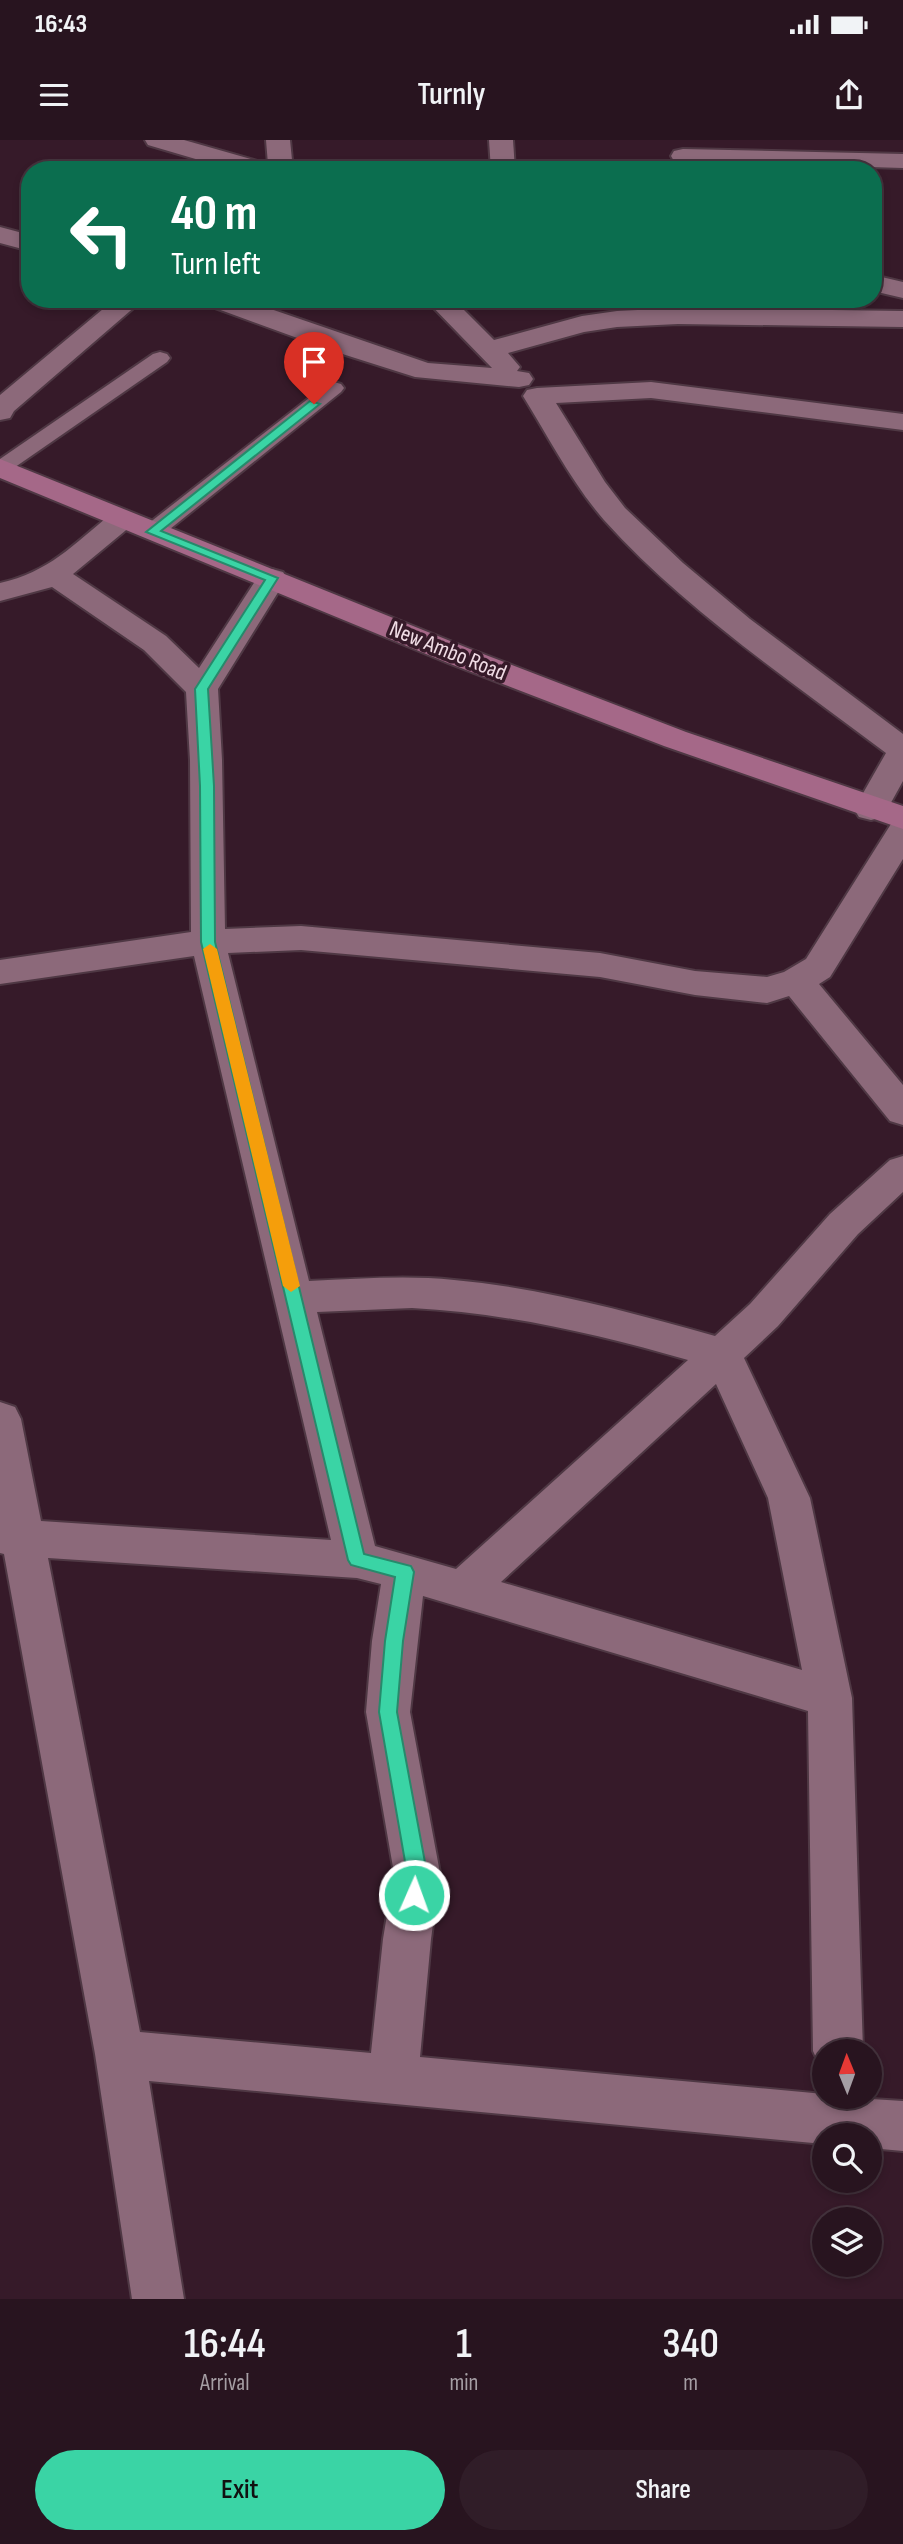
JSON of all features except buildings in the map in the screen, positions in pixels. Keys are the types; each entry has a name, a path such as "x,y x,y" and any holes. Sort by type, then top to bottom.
{"main road":[{"name":"New Ambo Road","path":"1,468 121,520 272,578 510,676 675,739 903,818"}],"street":[{"path":"157,140 230,161"},
{"path":"278,140 280,161"},
{"path":"501,140 502,161"},
{"path":"683,155 903,161"},
{"path":"0,235 21,241"},
{"path":"882,285 903,290"},
{"path":"0,409 120,308"},
{"path":"241,308 425,371 528,388 651,390 903,422"},
{"path":"447,308 528,388 593,486 615,514 739,626 903,751 872,809"},
{"path":"489,350 582,324 617,319 678,316 903,319"},
{"path":"0,592 31,585 54,575 121,520"},
{"path":"54,575 155,643 202,689"},
{"path":"272,578 202,689 207,786 208,942 357,1560"},
{"path":"0,972 208,942 301,938 600,965 695,983 767,990 797,981 818,968 903,832"},
{"path":"797,981 903,1111"},
{"path":"462,1590 764,1315 844,1224 903,1170"},
{"path":"294,1297 412,1293 484,1298 577,1314 722,1354 789,1498 830,1698 838,2039"},
{"path":"0,1419 10,1536 120,2054 158,2299"},
{"path":"10,1536 357,1560 830,1698"},
{"path":"393,2080 407,1939 417,1873 388,1712 394,1641 405,1572"},
{"path":"120,2054 393,2080 812,2106"},
{"path":"844,2109 903,2126"}],"lane":[{"path":"1,468 160,358"},
{"path":"152,532 334,388"}],"slow traffic":[{"path":"210,949 291,1286"}],"route":[{"path":"314,404 152,532 272,578 202,689 209,863 208,942 357,1560 405,1572 394,1641 388,1712 417,1873 414,1895"}]}
